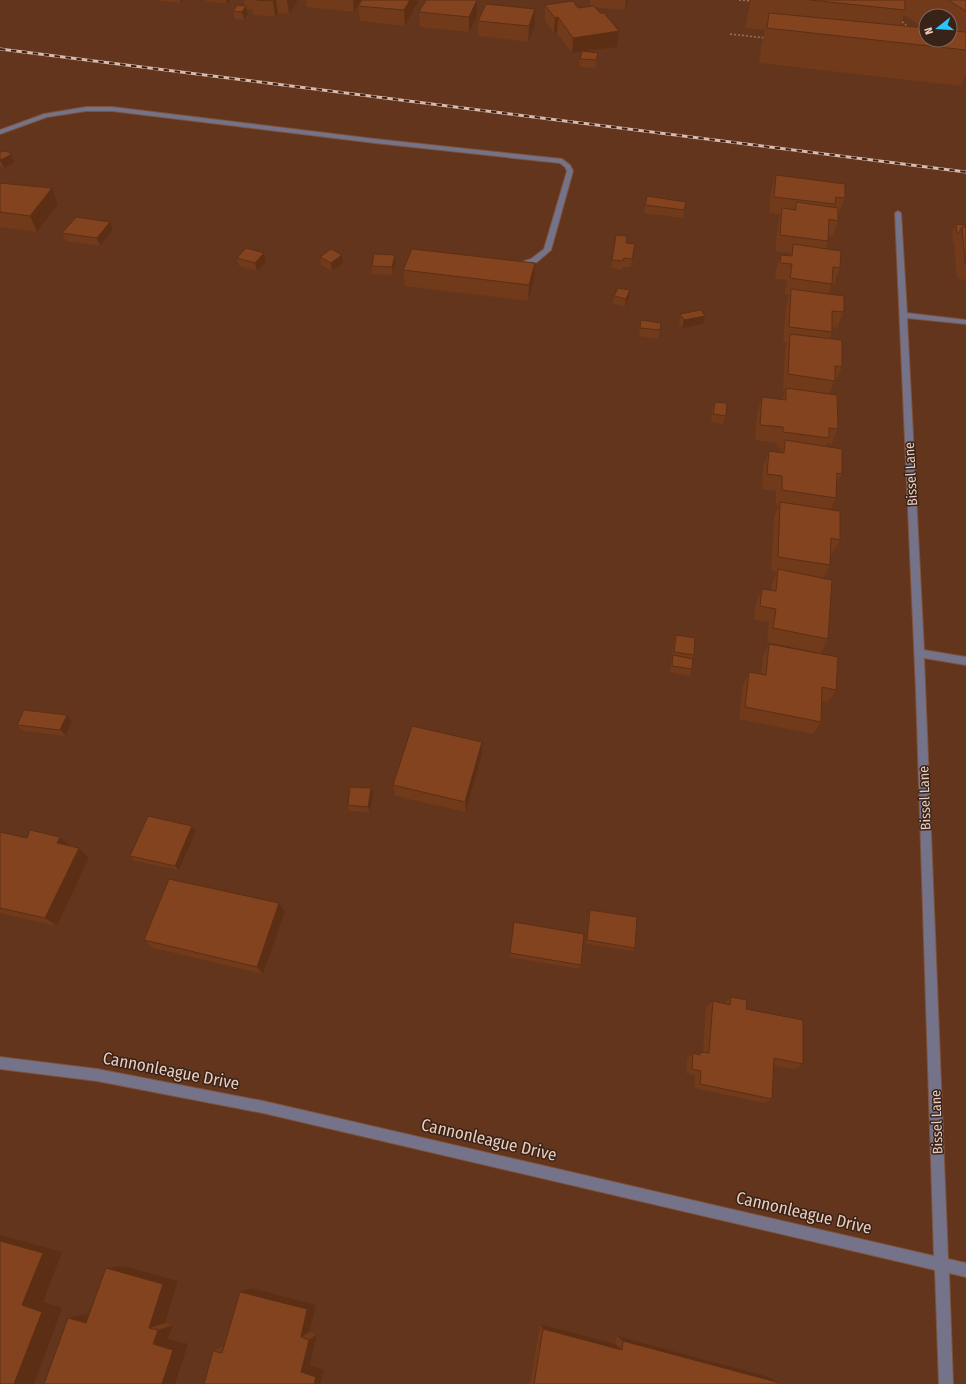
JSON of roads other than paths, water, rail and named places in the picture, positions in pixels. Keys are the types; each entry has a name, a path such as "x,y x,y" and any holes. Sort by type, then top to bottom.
{"street":[{"path":"0,132 46,115 80,110 112,109 375,141 562,161 568,166 570,171 547,250 541,257 527,264 511,267"},
{"name":"Bissel Lane","path":"898,212 919,653 946,1384"},
{"path":"904,315 966,322"},
{"path":"919,653 966,661"},
{"name":"Cannonleague Drive","path":"0,1063 97,1075 263,1107 966,1270"}],"railway":[{"path":"0,49 966,172"}]}
